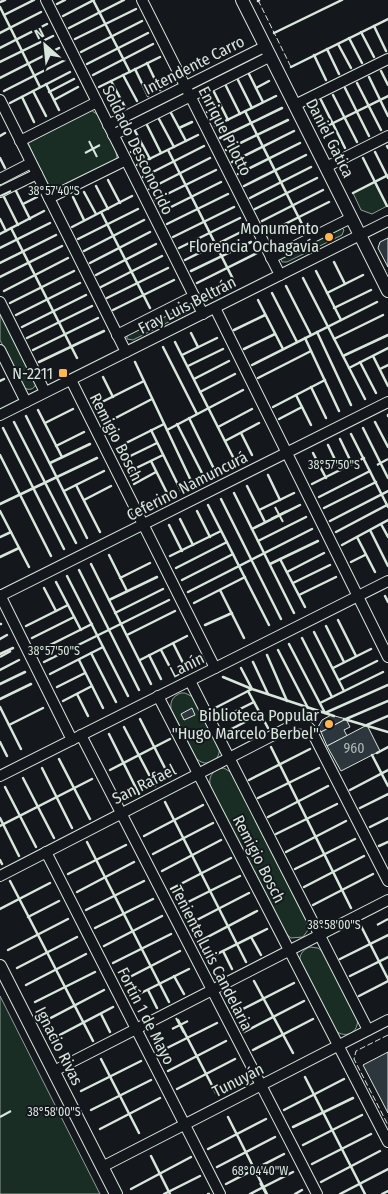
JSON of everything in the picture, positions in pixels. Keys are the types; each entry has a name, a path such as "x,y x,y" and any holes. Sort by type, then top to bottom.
{"main road":[{"name":"Daniel Gatica","path":"242,0 388,291"},
{"name":"Ignacio Rivas","path":"0,966 116,1194"}],"street":[{"name":"Soldado Desconocido","path":"46,0 203,314"},
{"name":"Enrique Pilotto","path":"142,0 280,275"},
{"name":"Intendente Carro","path":"108,125 186,86 268,51"},
{"name":"Intendente Carro","path":"114,135 191,96 268,51"},
{"path":"295,104 388,59"},
{"path":"0,100 126,352"},
{"path":"20,140 97,102"},
{"path":"326,167 388,136"},
{"path":"49,198 126,160"},
{"path":"0,179 32,163"},
{"path":"0,192 37,174"},
{"path":"271,258 351,218"},
{"name":"Fray Luis Beltrán","path":"0,415 388,221"},
{"name":"Fray Luis Beltrán","path":"117,335 194,296"},
{"path":"0,302 45,392"},
{"path":"215,308 388,657"},
{"path":"0,350 26,402"},
{"name":"Remigio Bosch","path":"71,380 215,668"},
{"name":"Ceferino Namuncurá","path":"0,596 388,402"},
{"name":"Lanín","path":"0,776 388,582"},
{"name":"Teniente Luis Candelaria","path":"0,596 121,813 317,1194"},
{"name":"Remigio Bosch","path":"190,681 368,1030"},
{"name":"Remigio Bosch","path":"158,696 388,1142"},
{"name":"San Rafael","path":"0,876 292,725 304,724 311,730 388,881"},
{"name":"Fortín 1 de Mayo","path":"46,852 220,1194"},
{"path":"54,1071 388,900"},
{"name":"Tunuyán","path":"102,1166 388,1020"}],"green space":[{"path":"91,110 98,115 116,152 117,158 54,190 47,185 28,143"},
{"path":"374,182 387,206 372,214 361,210 353,193"},
{"path":"341,227 344,230 342,235 287,262 282,262 281,259"},
{"path":"187,305 189,308 188,312 133,340 127,339 127,335"},
{"path":"0,310 36,383 31,389 23,387 0,340"},
{"path":"181,693 193,697 219,746 218,756 212,762 204,763 196,758 171,709 173,699"},
{"path":"224,768 232,773 308,921 308,930 303,937 291,938 285,933 211,788 210,777 217,770"},
{"path":"310,947 318,948 322,951 357,1017 357,1026 349,1034 337,1032 300,963 302,953"},
{"path":"0,996 100,1194 0,1194"}],"building":[{"path":"388,238 388,267 378,248 380,242"},
{"path":"192,708 195,715 184,720 181,714"},
{"name":"Biblioteca Popular \"Hugo Marcelo Berbel\"","path":"331,715 346,719 321,732 318,727 322,720"},
{"path":"346,719 350,727 344,730 347,736 327,746 321,732"},
{"path":"367,725 380,751 341,771 327,746"},
{"path":"388,1052 388,1113 363,1065"}],"fence":[{"path":"258,0 291,67"},
{"path":"388,1035 356,1051 354,1059 388,1125"}],"wall":[{"path":"0,2 5,0"},
{"path":"4,15 34,0"},
{"path":"57,4 65,0"},
{"path":"93,0 130,72"},
{"path":"63,16 94,0"},
{"path":"69,28 124,0"},
{"path":"274,33 342,0"},
{"path":"0,7 40,87"},
{"path":"75,39 136,9"},
{"path":"0,33 41,12"},
{"path":"291,67 388,19"},
{"path":"81,52 142,21"},
{"path":"0,48 47,24"},
{"path":"374,26 386,51"},
{"path":"361,32 374,57"},
{"path":"87,64 148,33"},
{"path":"0,62 53,36"},
{"path":"349,38 362,63"},
{"path":"93,75 153,44"},
{"path":"338,44 351,68"},
{"path":"0,78 59,48"},
{"path":"327,49 339,74"},
{"path":"314,55 326,80"},
{"path":"99,87 160,57"},
{"path":"4,91 65,60"},
{"path":"147,63 160,90"},
{"path":"135,69 148,96"},
{"path":"381,71 388,85"},
{"path":"10,103 70,72"},
{"path":"249,74 263,102"},
{"path":"123,75 137,101"},
{"path":"369,77 388,116"},
{"path":"49,92 74,79"},
{"path":"238,80 252,108"},
{"path":"111,81 125,107"},
{"path":"256,88 269,81"},
{"path":"357,83 381,130"},
{"path":"46,84 59,110"},
{"path":"226,86 240,114"},
{"path":"54,100 78,87"},
{"path":"345,88 369,136"},
{"path":"33,91 46,116"},
{"path":"214,92 228,120"},
{"path":"333,95 357,142"},
{"path":"215,126 276,96"},
{"path":"321,129 388,96"},
{"path":"22,97 34,122"},
{"path":"321,100 345,148"},
{"path":"207,112 220,105"},
{"path":"220,138 282,108"},
{"path":"245,111 305,230"},
{"path":"171,113 186,141"},
{"path":"159,119 174,147"},
{"path":"226,150 288,120"},
{"path":"179,128 192,122"},
{"path":"147,125 161,153"},
{"path":"135,131 150,159"},
{"path":"232,162 294,131"},
{"path":"0,136 5,133"},
{"path":"137,165 198,135"},
{"path":"238,174 300,143"},
{"path":"131,152 143,146"},
{"path":"143,177 204,146"},
{"path":"168,150 233,279"},
{"path":"375,152 388,178"},
{"path":"244,186 306,155"},
{"path":"0,158 5,168"},
{"path":"149,189 210,158"},
{"path":"363,158 387,206"},
{"path":"250,198 311,167"},
{"path":"155,200 216,170"},
{"path":"353,193 388,175"},
{"path":"255,209 317,178"},
{"path":"108,180 120,203"},
{"path":"161,212 221,182"},
{"path":"96,186 108,209"},
{"path":"262,221 323,190"},
{"path":"16,191 30,219"},
{"path":"84,192 96,214"},
{"path":"167,224 228,194"},
{"path":"72,227 132,196"},
{"path":"4,197 18,225"},
{"path":"23,204 37,197"},
{"path":"73,197 84,220"},
{"path":"267,233 329,202"},
{"path":"173,237 234,207"},
{"path":"78,239 138,209"},
{"path":"0,234 44,211"},
{"path":"101,212 150,308"},
{"path":"179,248 240,218"},
{"path":"0,219 6,231"},
{"path":"84,251 144,220"},
{"path":"0,248 50,223"},
{"path":"11,228 77,358"},
{"path":"185,260 245,230"},
{"path":"90,263 150,232"},
{"path":"0,263 56,235"},
{"path":"191,271 251,242"},
{"path":"96,275 156,244"},
{"path":"0,277 62,246"},
{"path":"197,283 257,253"},
{"path":"101,287 162,256"},
{"path":"4,291 68,258"},
{"path":"334,262 345,284"},
{"path":"107,298 168,268"},
{"path":"10,303 74,271"},
{"path":"316,271 341,320"},
{"path":"327,293 363,275"},
{"path":"303,278 365,399"},
{"path":"113,310 174,280"},
{"path":"16,315 80,283"},
{"path":"286,286 311,335"},
{"path":"334,308 371,290"},
{"path":"272,293 297,342"},
{"path":"22,327 86,295"},
{"path":"258,300 283,349"},
{"path":"252,365 377,302"},
{"path":"27,338 92,306"},
{"path":"234,330 265,315"},
{"path":"334,339 383,315"},
{"path":"33,350 98,318"},
{"path":"39,362 104,331"},
{"path":"317,332 351,405"},
{"path":"191,333 198,347"},
{"path":"244,349 275,334"},
{"path":"343,356 388,335"},
{"path":"182,355 217,338"},
{"path":"305,338 339,411"},
{"path":"175,342 236,463"},
{"path":"163,347 197,414"},
{"path":"349,368 388,348"},
{"path":"188,366 223,349"},
{"path":"258,378 311,351"},
{"path":"373,356 388,386"},
{"path":"194,379 229,361"},
{"path":"135,362 193,485"},
{"path":"360,362 376,393"},
{"path":"380,369 388,365"},
{"path":"200,392 235,374"},
{"path":"103,377 113,397"},
{"path":"0,381 4,379"},
{"path":"273,407 325,380"},
{"path":"94,406 144,381"},
{"path":"311,387 326,418"},
{"path":"167,430 243,390"},
{"path":"296,395 311,425"},
{"path":"104,424 152,399"},
{"path":"279,419 302,407"},
{"path":"45,423 73,409"},
{"path":"218,427 252,409"},
{"path":"38,410 62,457"},
{"path":"26,416 87,538"},
{"path":"189,418 216,473"},
{"path":"14,422 76,543"},
{"path":"375,422 388,447"},
{"path":"225,441 259,423"},
{"path":"116,448 164,424"},
{"path":"177,424 205,479"},
{"path":"3,428 64,549"},
{"path":"363,428 388,478"},
{"path":"151,430 181,491"},
{"path":"56,446 84,432"},
{"path":"241,433 252,455"},
{"path":"351,434 388,507"},
{"path":"340,439 352,464"},
{"path":"122,460 157,443"},
{"path":"50,463 90,444"},
{"path":"328,445 340,470"},
{"path":"313,453 326,478"},
{"path":"0,455 51,556"},
{"path":"128,472 163,455"},
{"path":"0,504 97,458"},
{"path":"312,484 364,458"},
{"path":"151,461 169,497"},
{"path":"64,491 104,471"},
{"path":"319,497 370,471"},
{"path":"134,484 156,472"},
{"path":"268,475 280,500"},
{"path":"324,508 376,482"},
{"path":"76,485 100,532"},
{"path":"84,500 111,486"},
{"path":"247,486 265,522"},
{"path":"330,521 388,491"},
{"path":"234,493 294,613"},
{"path":"259,510 294,493"},
{"path":"221,499 281,619"},
{"path":"208,505 269,625"},
{"path":"252,529 300,505"},
{"path":"336,532 387,505"},
{"path":"0,511 29,567"},
{"path":"197,511 210,537"},
{"path":"258,541 306,517"},
{"path":"180,519 193,545"},
{"path":"342,545 388,520"},
{"path":"381,524 388,537"},
{"path":"169,525 182,551"},
{"path":"188,592 312,529"},
{"path":"370,530 388,566"},
{"path":"170,556 221,531"},
{"path":"0,537 11,532"},
{"path":"357,537 375,572"},
{"path":"270,564 318,541"},
{"path":"176,568 227,542"},
{"path":"0,557 19,548"},
{"path":"287,572 324,553"},
{"path":"182,580 233,554"},
{"path":"109,555 127,591"},
{"path":"351,562 365,555"},
{"path":"280,559 305,607"},
{"path":"120,578 150,563"},
{"path":"91,564 151,684"},
{"path":"293,583 330,565"},
{"path":"79,570 139,690"},
{"path":"67,576 128,696"},
{"path":"109,600 157,577"},
{"path":"194,603 245,577"},
{"path":"299,595 336,577"},
{"path":"56,582 81,630"},
{"path":"44,588 56,611"},
{"path":"115,613 163,589"},
{"path":"220,590 244,638"},
{"path":"385,596 388,602"},
{"path":"44,662 169,600"},
{"path":"26,626 68,605"},
{"path":"127,635 175,611"},
{"path":"205,625 232,613"},
{"path":"32,638 74,617"},
{"path":"338,620 356,656"},
{"path":"38,651 92,624"},
{"path":"326,626 344,662"},
{"path":"314,632 344,691"},
{"path":"0,639 7,635"},
{"path":"140,660 187,636"},
{"path":"302,638 332,697"},
{"path":"173,643 185,667"},
{"path":"289,644 325,713 388,685"},
{"path":"50,674 103,647"},
{"path":"0,654 13,648"},
{"path":"333,668 371,649"},
{"path":"161,650 173,673"},
{"path":"278,650 308,708"},
{"path":"91,653 116,702"},
{"path":"149,655 161,679"},
{"path":"267,655 287,701"},
{"path":"0,670 19,660"},
{"path":"79,660 103,708"},
{"path":"339,680 377,661"},
{"path":"253,662 268,694"},
{"path":"213,709 252,689 241,668"},
{"path":"0,684 25,672"},
{"path":"320,703 383,672"},
{"path":"57,687 85,673"},
{"path":"223,677 252,689 334,716"},
{"path":"0,699 31,684"},
{"path":"63,701 92,686"},
{"path":"248,691 268,728"},
{"path":"77,694 88,716"},
{"path":"346,719 388,701"},
{"path":"218,720 254,702"},
{"path":"0,707 21,749"},
{"path":"9,725 43,708"},
{"path":"224,733 260,714"},
{"path":"367,725 388,716"},
{"path":"140,719 170,778"},
{"path":"344,719 388,732"},
{"path":"124,727 155,786"},
{"path":"109,734 139,794"},
{"path":"110,770 170,739"},
{"path":"0,742 7,756"},
{"path":"271,747 351,908"},
{"path":"377,753 388,747"},
{"path":"249,780 310,749"},
{"path":"372,755 388,786"},
{"path":"59,759 90,819"},
{"path":"42,768 72,828"},
{"path":"258,798 319,768"},
{"path":"350,790 388,770"},
{"path":"23,778 54,838"},
{"path":"0,826 92,779"},
{"path":"268,817 328,786"},
{"path":"5,787 36,847"},
{"path":"360,808 388,794"},
{"path":"165,802 246,962"},
{"path":"276,834 337,804"},
{"path":"144,836 203,805"},
{"path":"0,818 19,856"},
{"path":"370,827 388,818"},
{"path":"286,852 346,821"},
{"path":"153,854 213,823"},
{"path":"295,869 355,839"},
{"path":"162,871 221,840"},
{"path":"87,842 169,1002"},
{"path":"379,846 388,842"},
{"path":"68,874 126,845"},
{"path":"304,887 364,856"},
{"path":"171,889 231,858"},
{"path":"0,860 2,864"},
{"path":"77,892 134,862"},
{"path":"313,905 373,874"},
{"path":"180,906 240,876"},
{"path":"10,881 93,1041"},
{"path":"86,910 144,881"},
{"path":"0,909 50,883"},
{"path":"189,924 249,893"},
{"path":"95,928 153,899"},
{"path":"28,917 59,901"},
{"path":"198,942 257,911"},
{"path":"104,946 162,916"},
{"path":"8,950 68,919"},
{"path":"361,926 388,979"},
{"path":"207,959 267,929"},
{"path":"113,963 171,934"},
{"path":"340,959 388,935"},
{"path":"17,968 77,937"},
{"path":"251,937 261,955"},
{"path":"122,981 180,951"},
{"path":"223,951 232,969"},
{"path":"26,985 86,954"},
{"path":"350,976 388,957"},
{"path":"131,998 189,969"},
{"path":"35,1002 95,972"},
{"path":"174,976 184,994"},
{"path":"254,981 293,1053"},
{"path":"359,996 388,981"},
{"path":"235,1013 294,983"},
{"path":"45,1021 104,990"},
{"path":"148,990 157,1008"},
{"path":"244,1032 304,1001"},
{"path":"54,1038 113,1007"},
{"path":"101,1014 110,1032"},
{"path":"253,1050 313,1019"},
{"path":"178,1020 216,1093"},
{"path":"159,1052 217,1023"},
{"path":"168,1071 226,1041"},
{"path":"101,1059 139,1133"},
{"path":"177,1089 235,1059"},
{"path":"81,1091 141,1061"},
{"path":"305,1077 365,1194"},
{"path":"284,1110 344,1079"},
{"path":"91,1110 151,1080"},
{"path":"100,1129 160,1098"},
{"path":"293,1127 353,1098"},
{"path":"303,1145 362,1115"},
{"path":"228,1117 267,1194"},
{"path":"208,1149 266,1119"},
{"path":"312,1164 371,1134"},
{"path":"217,1167 275,1137"},
{"path":"321,1182 380,1151"},
{"path":"226,1184 284,1154"},
{"path":"151,1156 170,1194"},
{"path":"131,1189 191,1157"},
{"path":"340,1194 388,1169"},
{"path":"250,1194 293,1172"},
{"path":"164,1194 200,1176"},
{"path":"295,1194 302,1190"},
{"path":"382,1194 388,1191"}],"place":[{"name":"Monumento Florencia Ochagavía","path":"329,237"},
{"name":"N-2211","path":"63,373"},
{"name":"Biblioteca Popular \"Hugo Marcelo Berbel\"","path":"329,724"}]}
